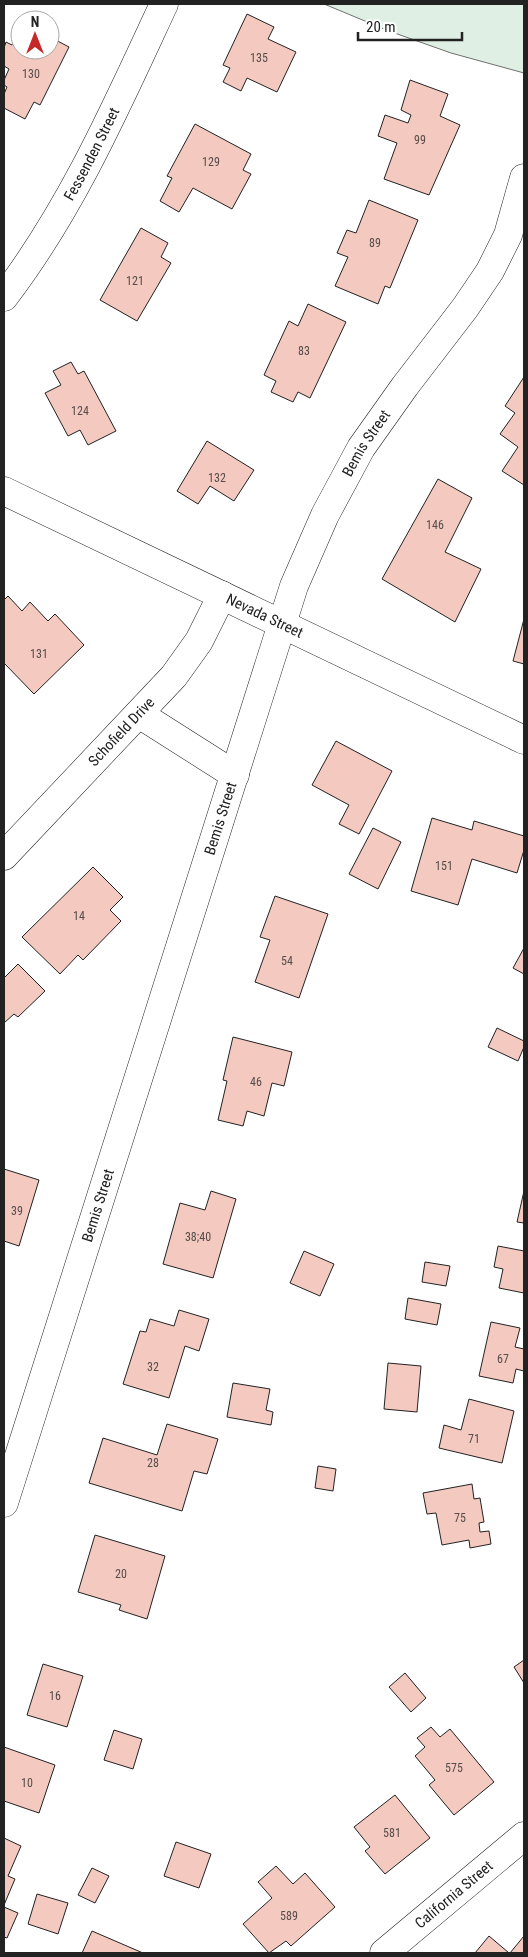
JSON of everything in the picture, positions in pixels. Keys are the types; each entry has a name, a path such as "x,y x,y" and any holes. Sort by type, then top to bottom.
{"street":[{"name":"Fessenden Street","path":"4,297 30,261 85,170 164,4"},
{"name":"Bemis Street","path":"4,1503 235,775 281,624 306,556 349,468 389,408 466,308 500,254 514,216 524,178"},
{"name":"Nevada Street","path":"4,490 524,740"},
{"name":"Schofield Drive","path":"4,856 139,714 187,660 199,641 222,595"},
{"path":"139,714 235,775"},
{"name":"California Street","path":"384,1953 524,1836"}],"green space":[{"path":"324,4 524,4 524,73 451,53 389,31"}],"building":[{"path":"247,14 274,27 268,39 296,52 277,92 247,78 241,91 223,82 230,68 223,65"},
{"path":"6,42 10,44 10,60 60,60 60,42 69,47 40,105 34,102 25,119 4,108 4,94 7,87 4,85 4,80 9,69 4,66"},
{"path":"410,80 448,94 440,116 460,125 429,195 384,179 397,143 378,136 385,115 408,123 411,115 401,110"},
{"path":"195,124 251,154 243,170 251,174 232,209 193,188 179,212 160,201 172,178 167,176"},
{"path":"369,200 418,220 390,288 385,286 378,304 335,286 348,257 337,253 347,230 356,233"},
{"path":"141,228 168,243 161,257 171,263 137,321 100,300"},
{"path":"308,304 346,322 310,398 298,392 293,402 271,392 276,381 264,375 289,321 298,326"},
{"path":"71,362 78,374 84,371 116,431 88,445 80,430 68,436 45,393 61,385 53,371"},
{"path":"524,377 524,485 502,471 518,447 500,434 515,413 505,406"},
{"path":"207,441 254,470 234,501 210,486 198,504 177,491"},
{"path":"438,479 472,498 445,552 481,569 455,622 382,579"},
{"path":"8,596 22,611 30,602 48,621 55,614 84,645 34,694 4,663 4,600"},
{"path":"524,619 524,664 513,661"},
{"path":"336,741 392,771 359,834 339,824 349,805 312,785"},
{"path":"432,818 472,830 474,821 524,836 524,850 517,873 472,859 458,905 411,891"},
{"path":"373,828 401,842 378,889 349,874"},
{"path":"93,867 123,897 110,910 121,921 83,960 78,955 60,974 22,937"},
{"path":"275,896 328,914 299,998 255,982 270,940 260,937"},
{"path":"524,948 524,974 513,968"},
{"path":"18,964 45,991 18,1017 14,1014 4,1023 4,978"},
{"path":"497,1028 524,1041 524,1047 518,1061 488,1047"},
{"path":"233,1037 292,1052 284,1086 272,1083 264,1116 247,1111 243,1126 218,1120 227,1081 223,1080"},
{"path":"4,1169 39,1180 19,1246 4,1241"},
{"path":"211,1191 236,1199 213,1278 163,1264 180,1203 205,1210"},
{"path":"524,1191 524,1223 517,1222"},
{"path":"498,1246 524,1251 524,1293 499,1288 503,1269 494,1267"},
{"path":"304,1251 334,1264 320,1296 290,1283"},
{"path":"425,1262 450,1266 446,1286 422,1282"},
{"path":"408,1298 441,1304 437,1325 405,1319"},
{"path":"179,1310 209,1319 199,1351 185,1346 169,1398 123,1384 140,1331 146,1332 150,1319 174,1326"},
{"path":"491,1322 520,1328 515,1347 524,1349 524,1371 516,1369 513,1383 479,1376"},
{"path":"388,1363 421,1366 417,1412 384,1409"},
{"path":"233,1383 270,1389 266,1410 273,1412 271,1425 227,1417"},
{"path":"469,1399 514,1411 502,1463 439,1448 444,1425 461,1430"},
{"path":"167,1424 218,1439 207,1474 194,1471 182,1511 89,1483 103,1438 157,1455"},
{"path":"318,1466 336,1469 333,1491 315,1488"},
{"path":"472,1484 474,1499 480,1498 484,1522 479,1523 480,1532 489,1531 491,1544 470,1548 469,1540 442,1545 436,1513 427,1514 423,1493"},
{"path":"95,1535 165,1556 147,1619 119,1610 121,1605 78,1592"},
{"path":"524,1660 524,1683 514,1667"},
{"path":"43,1664 83,1676 67,1727 27,1715"},
{"path":"405,1673 426,1698 411,1712 389,1687"},
{"path":"431,1727 440,1737 450,1729 494,1782 454,1815 429,1785 435,1780 415,1756 425,1747 417,1738"},
{"path":"114,1730 142,1739 133,1769 104,1760"},
{"path":"4,1747 55,1765 39,1813 4,1801"},
{"path":"395,1795 430,1838 385,1874 365,1851 370,1847 354,1827"},
{"path":"4,1838 21,1846 8,1876 15,1879 4,1905"},
{"path":"176,1842 211,1854 199,1888 164,1876"},
{"path":"276,1866 293,1884 305,1873 335,1907 291,1946 286,1941 269,1953 243,1924 272,1898 258,1882"},
{"path":"92,1868 109,1876 95,1903 78,1895"},
{"path":"37,1894 68,1903 58,1934 28,1924"},
{"path":"4,1907 18,1913 7,1938 4,1937"},
{"path":"92,1931 143,1953 82,1953"},
{"path":"489,1936 509,1953 475,1953"},
{"path":"524,1936 524,1953 510,1953"}]}
